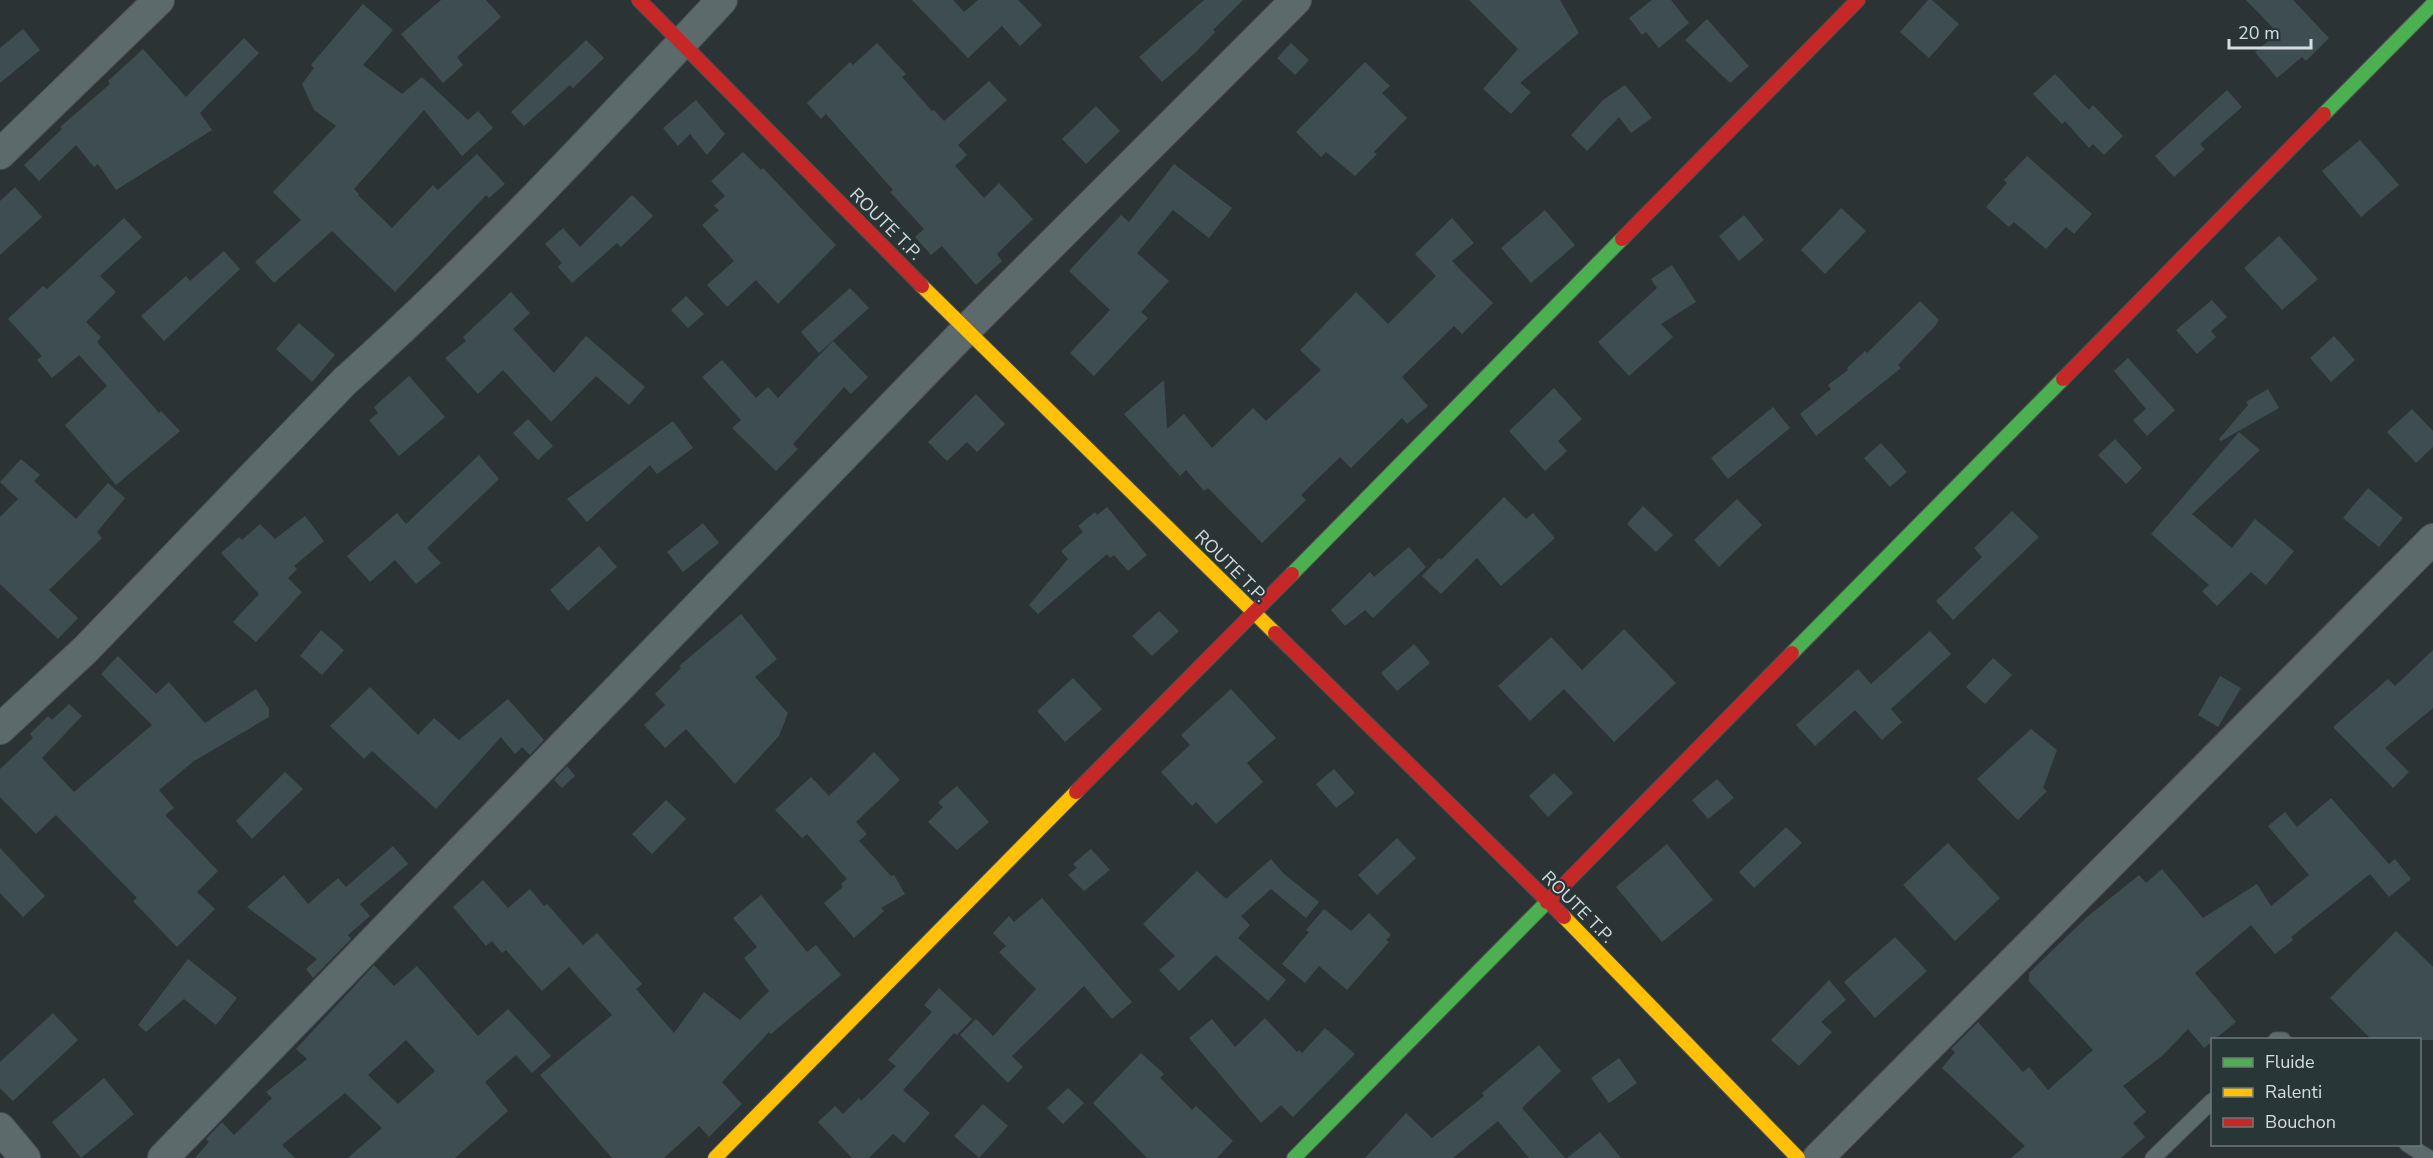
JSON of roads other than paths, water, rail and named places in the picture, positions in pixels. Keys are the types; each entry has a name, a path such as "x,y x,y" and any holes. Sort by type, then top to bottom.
{"street":[{"path":"0,154 159,0"},
{"name":"ROUTE T.P.","path":"639,0 966,330 1548,901 1798,1158"},
{"path":"0,729 85,650 345,381 387,344 527,204 722,0"},
{"path":"163,1158 966,330 1296,0"},
{"path":"715,1158 1858,0"},
{"path":"1294,1158 2433,4"},
{"path":"1818,1158 2433,539"},
{"path":"0,1128 25,1158"}],"lane":[{"path":"2153,1158 2211,1102"},
{"path":"2410,1146 2429,1158"}]}
